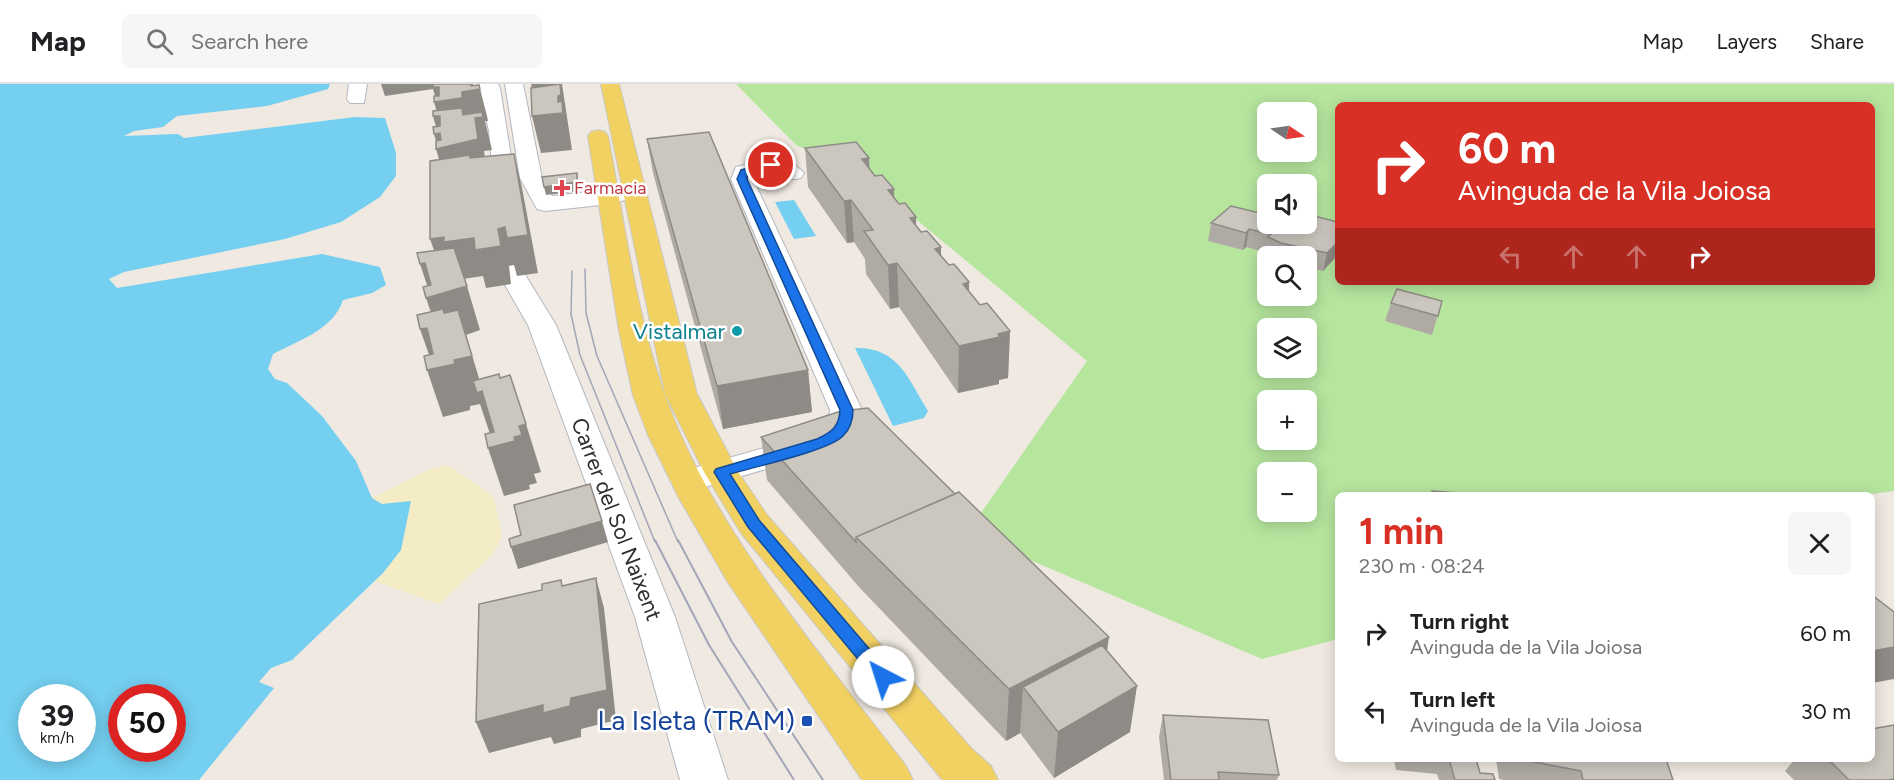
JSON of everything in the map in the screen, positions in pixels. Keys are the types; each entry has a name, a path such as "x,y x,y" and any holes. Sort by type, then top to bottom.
{"main road":[{"path":"610,84 630,309 650,396 688,481 743,577 889,780"},
{"path":"595,118 621,194 681,394 721,472 754,524 948,753 974,780"}],"street":[{"path":"488,84 491,88 500,131 505,188"},
{"path":"514,84 531,178 545,204 621,194"},
{"path":"688,481 822,442 837,434 846,422 846,410 742,179 744,172 771,165 786,168 793,173"},
{"name":"Carrer del Sol Naixent","path":"512,265 514,278 542,325 655,617 704,780"}],"green space":[{"path":"736,84 1894,84 1894,491 1875,494 1335,492 1335,640 1262,659 967,533 1087,361 865,177 796,145"}],"sand":[{"path":"448,465 494,497 502,537 493,554 439,604 374,581 383,573 411,501 382,504 372,498 430,469"}],"water":[{"path":"0,84 330,84 328,89 267,106 177,116 163,127 134,131 124,136 178,134 184,138 355,117 385,118 396,153 396,176 380,197 341,222 285,239 124,272 109,279 117,288 322,254 380,267 386,285 372,293 343,300 332,319 323,327 273,354 268,369 275,379 287,383 322,416 356,461 372,498 382,504 411,501 401,550 383,573 292,660 271,668 259,682 274,688 199,780 0,780"},
{"path":"794,200 816,236 794,239 775,202"},
{"path":"855,348 882,353 900,367 928,411 924,418 893,426"}],"building":[{"path":"433,84 471,84 471,86 479,85 480,89 462,92 462,98 434,102 434,96 439,96 439,87 433,87"},
{"path":"560,84 561,95 558,96 558,102 562,101 563,113 532,116 531,88"},
{"path":"462,108 463,115 482,112 483,117 475,118 478,139 436,149 436,141 441,140 440,133 434,134 433,127 440,126 440,116 433,116 433,111"},
{"name":"Vistalmar","path":"709,132 808,370 717,386 647,139"},
{"path":"856,142 869,158 862,159 875,176 882,175 894,189 888,190 899,204 905,203 916,217 910,218 921,232 927,231 941,247 935,249 949,265 954,264 969,282 963,284 980,305 987,303 1010,331 998,334 1000,337 959,346 897,263 888,265 864,231 873,230 851,200 844,201 805,148"},
{"path":"514,154 528,235 507,238 505,227 498,229 501,246 475,250 474,238 444,242 444,237 430,239 430,161 470,155 470,158"},
{"path":"577,173 577,182 544,187 542,177"},
{"path":"1231,206 1257,212 1257,231 1249,229 1246,233 1211,223"},
{"path":"1317,217 1335,221 1335,245 1327,253 1317,251 1317,246 1295,246 1268,237 1271,234 1317,234"},
{"path":"454,248 467,286 426,298 423,287 431,285 425,263 420,264 417,253"},
{"path":"1397,289 1442,301 1438,316 1391,303"},
{"path":"443,309 444,313 458,310 472,356 454,360 455,364 427,370 424,356 433,354 427,328 420,329 417,315"},
{"path":"499,374 500,378 510,375 526,424 519,426 522,435 514,437 515,441 488,448 485,434 494,432 482,391 477,393 473,381"},
{"path":"868,408 955,494 856,537 856,542 761,437 841,411"},
{"path":"590,484 602,521 511,547 509,539 521,535 514,505"},
{"path":"959,492 1109,637 1009,689 856,537"},
{"path":"596,578 607,690 571,698 570,706 543,713 543,705 476,722 479,604 542,590 542,584 561,580 562,586"},
{"path":"1875,597 1894,612 1894,647 1875,650"},
{"path":"1102,645 1137,686 1058,732 1023,687"},
{"path":"1163,715 1268,720 1279,775 1218,772 1219,780 1171,780"},
{"path":"1894,725 1894,779 1849,780 1831,762 1875,762 1875,728"},
{"path":"1450,762 1477,762 1480,773 1493,774 1495,780 1455,780"},
{"path":"1534,762 1667,762 1673,780 1583,780 1581,771"}],"tram line":[{"path":"585,269 586,313 597,356 678,542"},
{"path":"572,271 571,314 580,355 655,542"},
{"path":"655,540 709,645 794,780"},
{"path":"678,540 732,642 823,780"}],"place":[{"name":"Farmacia","path":"562,188"},
{"name":"Vistalmar","path":"737,331"},
{"name":"La Isleta (TRAM)","path":"807,721"}],"route":[{"path":"771,165 757,166 744,172 742,179 846,410 846,422 837,434 822,442 721,472 754,524 883,677"}]}
